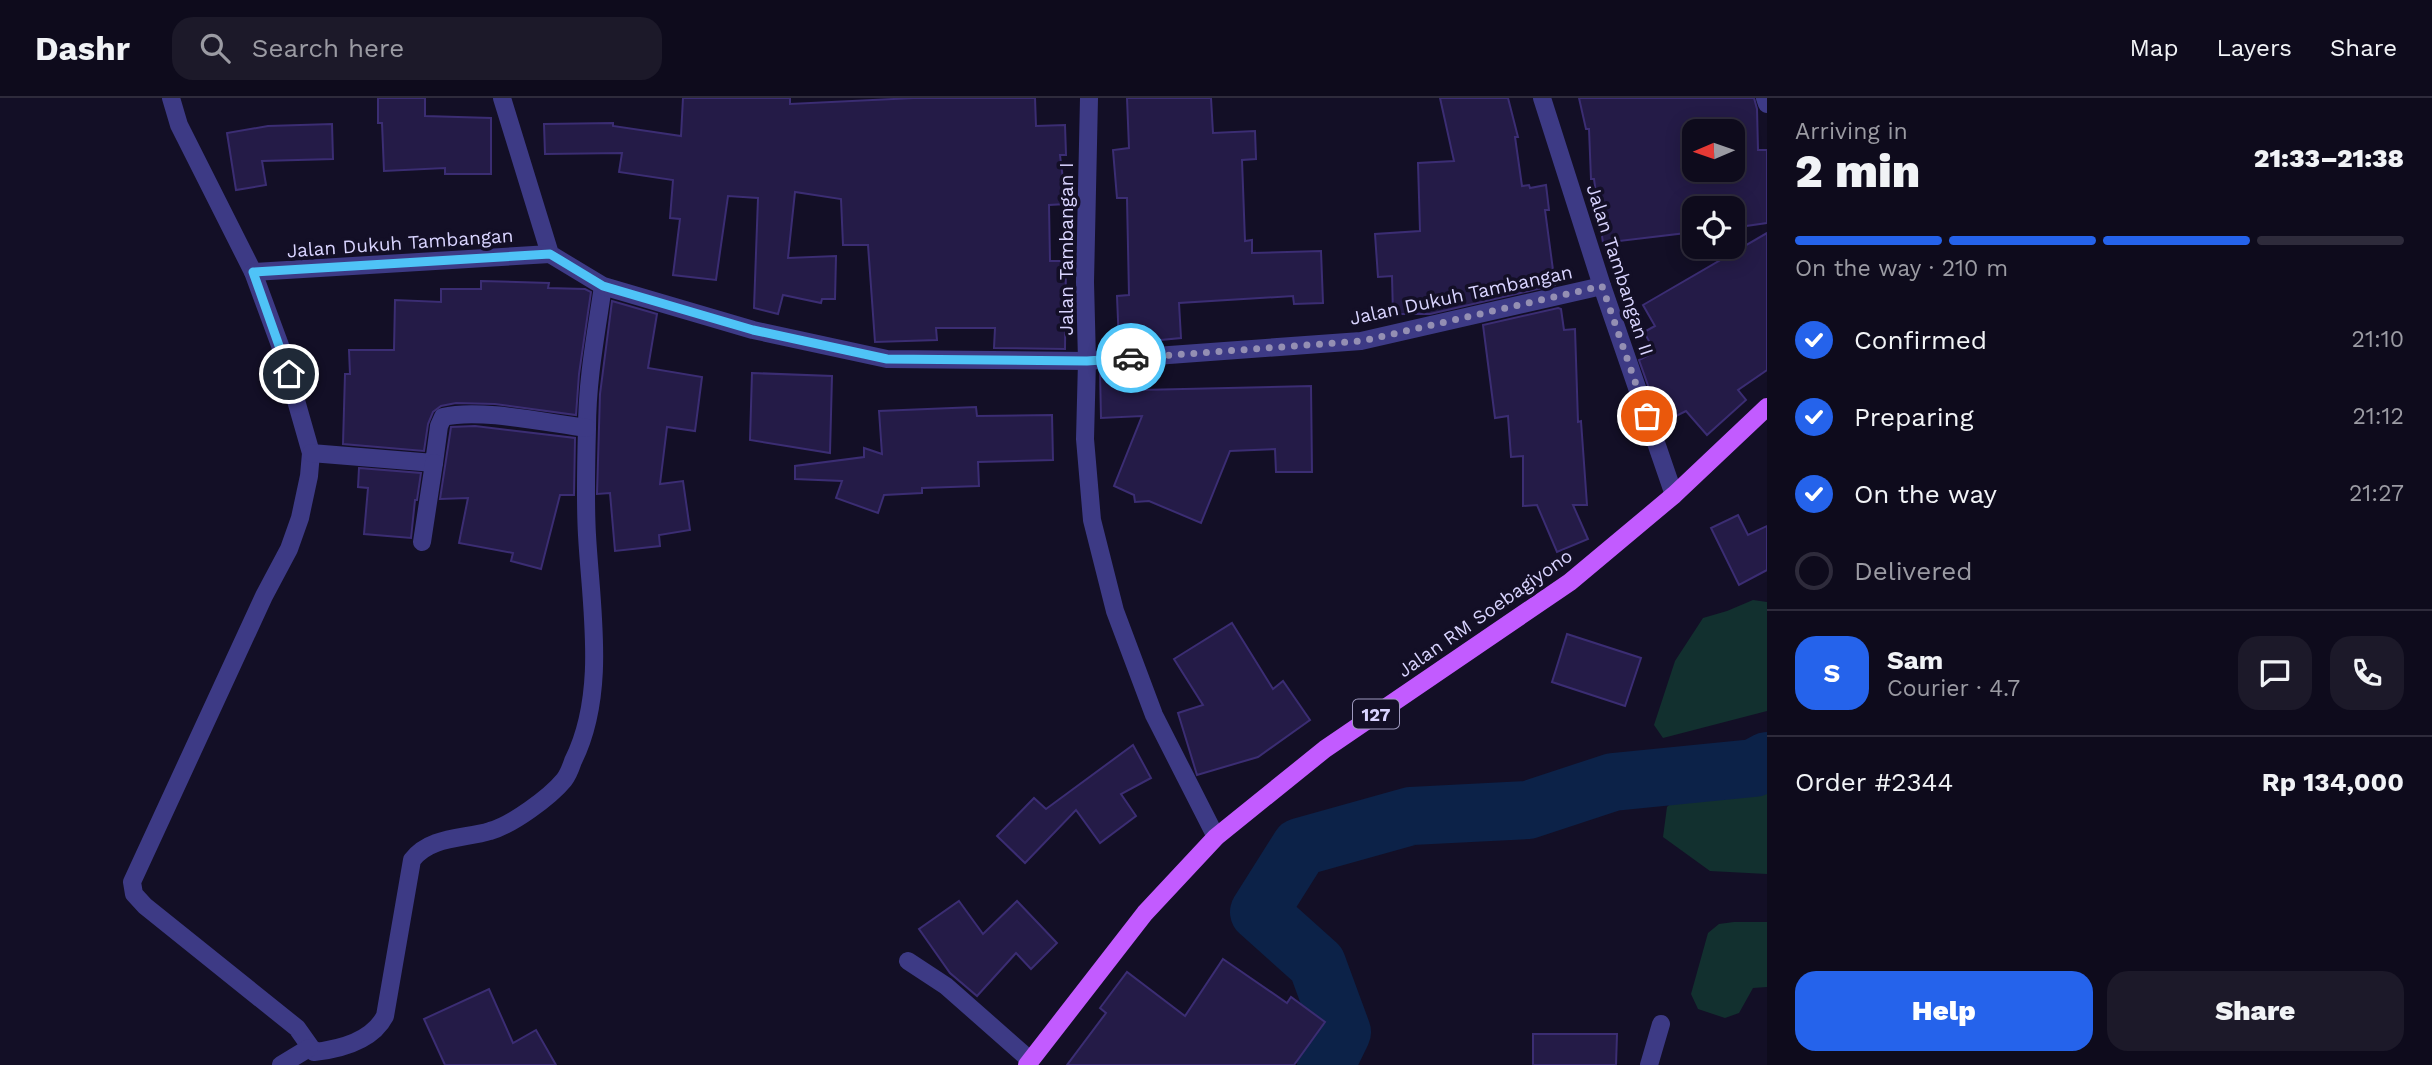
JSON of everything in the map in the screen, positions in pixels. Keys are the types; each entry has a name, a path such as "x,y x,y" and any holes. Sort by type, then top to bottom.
{"main road":[{"name":"Jalan RM Soebagiyono","path":"1028,1063 1145,913 1216,837 1325,749 1570,582 1674,495 1767,407"}],"street":[{"path":"171,98 179,125 253,272 281,348 311,453 300,517 289,549 253,620 132,882 134,894 145,906 297,1028 314,1052 363,1039 380,1026 385,1016 412,860 417,853 464,835 491,831 523,815 564,779 582,744 589,713 593,673 587,532 589,377 603,286"},
{"name":"Jalan Dukuh Tambangan","path":"502,98 550,254"},
{"name":"Jalan Tambangan I","path":"1089,98 1085,439 1092,520 1115,611 1154,715 1216,837"},
{"name":"Jalan Tambangan II","path":"1542,98 1602,286 1674,495"},
{"path":"1765,98 1767,104"},
{"name":"Jalan Dukuh Tambangan","path":"253,272 550,254 603,286 753,330 887,359 1087,361 1362,341 1602,286"},
{"path":"422,542 439,426 443,417 477,414 587,428"},
{"path":"311,453 434,463"},
{"path":"908,961 946,986 1028,1063"},
{"path":"1649,1065 1661,1024"},
{"path":"281,1065 309,1048"}],"green space":[{"path":"1753,600 1767,602 1767,711 1663,738 1654,725 1675,661 1703,618"},
{"path":"1767,769 1767,874 1710,871 1663,837 1667,807 1688,786 1702,781 1731,780"},
{"path":"1767,922 1767,987 1753,988 1739,1013 1725,1018 1698,1009 1691,994 1708,933 1719,924"}],"building":[{"path":"378,98 425,98 425,116 491,118 491,174 445,174 445,168 384,171"},
{"path":"683,98 790,98 790,104 914,98 1035,98 1036,126 1065,125 1066,155 1060,155 1066,204 1049,205 1050,261 1066,261 1065,349 994,348 995,328 936,328 937,340 875,342 868,245 843,245 841,199 795,192 788,258 836,256 835,299 822,299 821,303 783,295 778,314 754,308 758,198 728,196 716,280 673,275 680,219 670,218 673,180 619,172 622,153 545,154 544,124 613,123 613,126 681,136"},
{"path":"1127,98 1211,98 1213,133 1255,131 1256,159 1242,160 1245,241 1252,240 1252,253 1321,251 1323,303 1294,304 1293,296 1179,303 1181,338 1119,344 1117,296 1129,295 1127,198 1117,198 1113,150 1129,148"},
{"path":"1440,98 1508,98 1518,137 1515,137 1522,186 1529,185 1530,188 1546,185 1549,210 1545,210 1555,285 1430,314 1393,314 1392,276 1378,277 1375,234 1420,231 1418,163 1454,161"},
{"path":"1579,98 1754,98 1757,109 1758,150 1767,150 1767,223 1745,226 1745,196 1682,196 1682,233 1603,243 1594,179 1591,179 1589,129 1586,129"},
{"path":"332,124 333,159 262,161 266,185 236,190 227,133 268,126"},
{"path":"1767,233 1767,370 1738,390 1746,400 1707,435 1686,411 1666,421 1650,391 1639,360 1655,352 1644,332 1655,326 1643,305 1722,259 1745,259 1745,246"},
{"path":"481,281 549,283 548,288 585,289 591,292 576,415 495,404 456,403 441,406 433,412 428,424 424,451 343,444 345,374 350,374 349,350 394,350 395,300 441,302 441,289 481,289"},
{"path":"612,301 657,314 648,368 702,377 695,431 667,427 660,484 683,481 690,530 659,535 660,546 615,551 610,493 597,494 600,394"},
{"path":"1561,309 1564,330 1575,329 1578,422 1581,421 1587,505 1573,505 1588,539 1557,552 1537,505 1523,506 1523,456 1511,457 1508,416 1495,418 1483,325"},
{"path":"1139,369 1140,390 1311,386 1312,472 1276,472 1275,449 1230,451 1201,523 1149,501 1135,502 1134,495 1114,486 1142,416 1101,418 1100,371"},
{"path":"752,373 832,376 830,453 750,440"},
{"path":"976,407 977,416 1052,415 1053,460 978,462 979,486 922,488 922,493 884,495 878,513 836,498 842,481 795,479 795,466 864,457 864,448 882,454 879,411"},
{"path":"475,426 575,438 574,495 560,495 541,569 511,561 513,553 459,543 468,498 440,499 451,427"},
{"path":"359,468 421,473 411,538 364,534 368,488 358,487"},
{"path":"1738,515 1748,535 1767,526 1767,570 1739,585 1711,528"},
{"path":"1232,623 1273,689 1283,681 1310,720 1258,757 1197,775 1178,713 1203,705 1174,659"},
{"path":"1567,634 1641,658 1625,706 1552,682"},
{"path":"1133,745 1151,778 1121,794 1136,816 1100,843 1076,810 1025,863 997,836 1034,798 1046,809"},
{"path":"959,901 983,934 1017,901 1057,943 1031,969 1016,953 977,996 950,973 919,929"},
{"path":"1223,959 1287,1003 1291,997 1325,1022 1294,1065 1067,1065 1106,1013 1100,1008 1127,972 1185,1016"},
{"path":"489,989 513,1043 536,1030 556,1065 445,1065 424,1019"},
{"path":"1533,1034 1617,1034 1616,1065 1533,1065"}],"waterway":[{"path":"1326,1065 1342,1032 1317,964 1259,912 1300,847 1411,816 1528,810 1613,782 1754,768 1767,761"}],"way so far":[{"path":"1131,358 1362,341 1602,286 1647,416"}],"route":[{"path":"289,374 253,272 550,254 603,286 753,330 887,359 1087,361 1131,358"}]}
